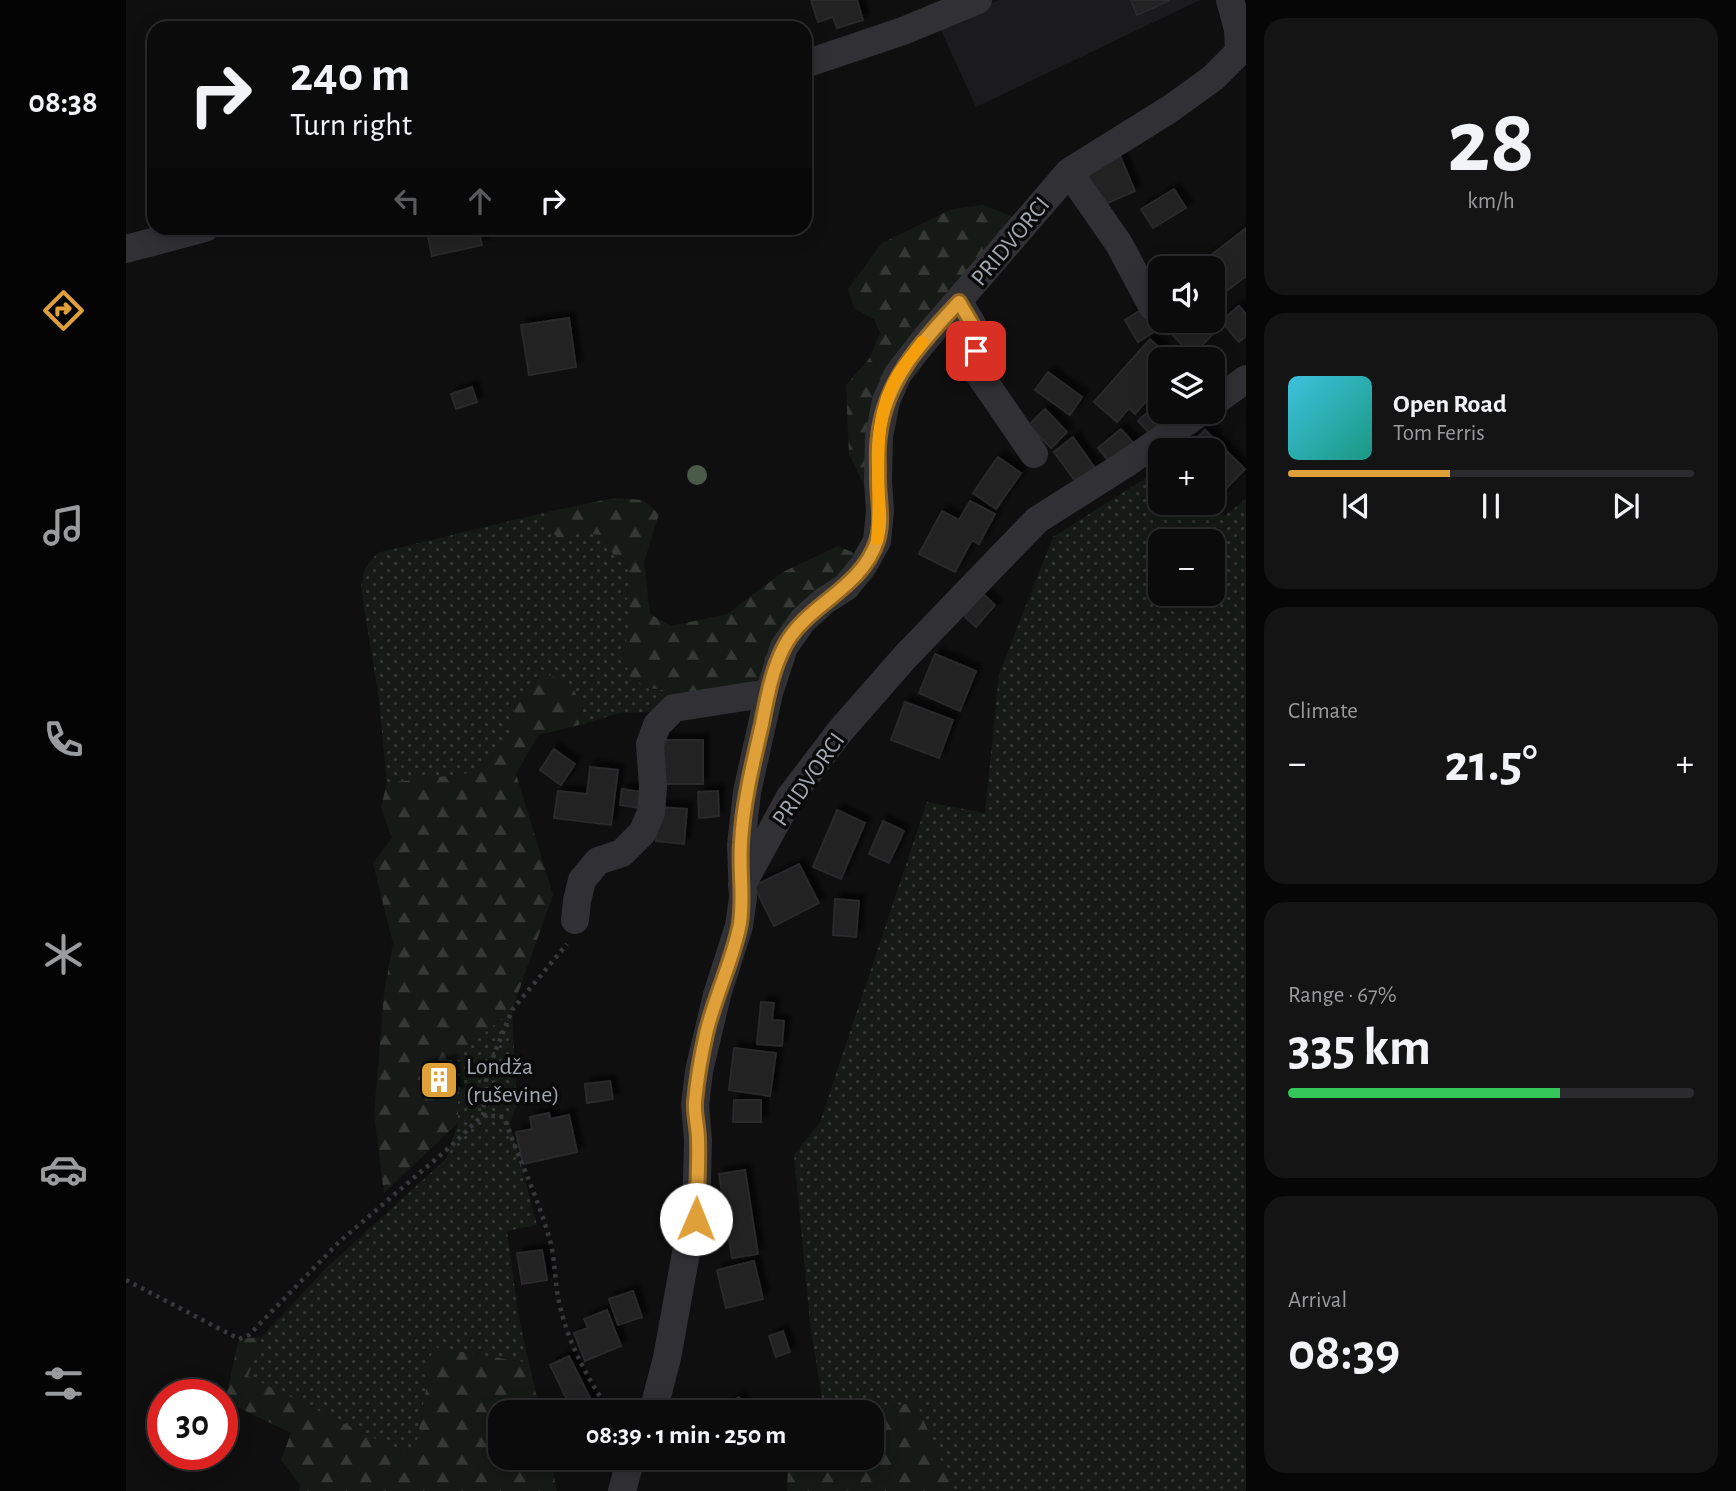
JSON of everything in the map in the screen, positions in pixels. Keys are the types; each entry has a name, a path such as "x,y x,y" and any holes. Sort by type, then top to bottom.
{"street":[{"path":"812,62 903,31 978,0"},
{"name":"PRIDVORCI","path":"656,1400 667,1358 686,1253 696,1219 698,1140 695,1105 706,1034 739,926 741,845 747,792 769,693 784,647 803,620 824,601 846,587 863,566 877,541 880,511 879,436 886,401 898,374 1069,172 1170,109 1242,57 1230,0"},
{"path":"1069,172 1119,244 1148,298"},
{"path":"126,248 177,235"},
{"path":"959,302 976,331 977,371 1034,454"},
{"path":"1225,394 1246,379"},
{"name":"PRIDVORCI","path":"742,885 790,797 841,730 905,657 1037,520 1183,424"},
{"path":"575,920 576,901 582,880 598,861 622,853 642,833 651,813 653,787 650,744 657,725 674,708 769,693"},
{"path":"622,1491 628,1470"}],"path":[{"path":"126,1280 239,1339 249,1335 339,1242 483,1115 487,1072 512,1010 568,943 575,920"},
{"path":"483,1115 504,1116 520,1162 530,1177 550,1241 559,1305 579,1362 603,1400"}],"shaded area":[{"path":"999,0 1200,0 976,107 939,26"}],"green space":[{"path":"983,205 1016,218 907,340 869,496 849,454 846,385 869,359 880,333 874,319 854,308 848,289 882,243 952,209"},
{"path":"1148,477 1148,515 1224,516 1246,499 1246,1491 954,1491 915,1400 884,1412 884,1400 822,1400 810,1322 794,1155 820,1122 927,802 985,813 999,674 1053,537"},
{"path":"614,498 643,500 659,514 644,562 650,614 671,626 727,614 783,572 838,546 859,555 763,678 722,690 680,692 648,688 630,677 623,656 632,615 627,599 629,570 613,554 603,535 579,533 559,539 546,526 552,511"},
{"path":"552,511 547,526 603,535 613,554 629,570 627,599 632,615 623,656 648,688 680,692 652,712 620,713 579,725 580,702 516,697 510,735 480,772 387,783 379,700 361,587 364,571 377,553"},
{"path":"542,672 571,684 580,702 579,725 538,735 516,774 553,895 512,1010 451,1061 458,1093 458,1123 384,1193 374,1115 384,994 393,943 373,863 392,838 381,807 387,783 480,772 510,735 516,697"},
{"path":"512,1010 517,1104 510,1123 537,1225 507,1231 519,1319 529,1363 433,1347 415,1454 400,1451 247,1376 262,1337 326,1268 446,1159 458,1123 458,1093 451,1061"},
{"path":"262,1337 248,1376 400,1451 415,1454 433,1347 529,1363 537,1400 488,1400 488,1470 553,1470 557,1491 299,1491 300,1485 281,1460 291,1433 238,1407 238,1379 230,1379 239,1339"},
{"path":"915,1400 954,1491 787,1491 788,1470 884,1470 884,1412"}],"building":[{"path":"811,0 857,0 863,20 837,28 833,17 818,22"},
{"path":"1131,0 1170,0 1137,15"},
{"path":"1120,156 1135,191 1101,206 1086,172"},
{"path":"1174,189 1186,208 1153,228 1141,209"},
{"path":"1246,228 1246,276 1225,292 1225,256 1210,256"},
{"path":"428,235 480,235 482,245 432,256"},
{"path":"1239,306 1246,314 1246,336 1239,342 1225,326 1225,318"},
{"path":"1144,308 1148,315 1148,333 1152,333 1138,342 1125,320"},
{"path":"569,318 576,367 529,375 521,325"},
{"path":"1171,333 1214,333 1200,347 1184,347"},
{"path":"1150,339 1159,347 1148,347 1148,399 1135,414 1129,408 1117,422 1094,402"},
{"path":"1048,372 1082,397 1070,415 1035,390"},
{"path":"472,387 477,402 456,409 451,394"},
{"path":"1045,409 1067,432 1051,448 1029,425"},
{"path":"1148,412 1148,424 1170,424 1154,438 1138,421"},
{"path":"1121,429 1136,446 1112,465 1098,448"},
{"path":"1205,430 1213,438 1197,438"},
{"path":"1073,437 1095,468 1076,482 1054,452"},
{"path":"1225,450 1245,469 1225,490"},
{"path":"998,457 1021,473 996,509 973,493"},
{"path":"970,501 995,514 979,544 972,540 955,572 919,554 942,511 959,520"},
{"path":"983,594 995,605 976,627 964,616"},
{"path":"935,654 976,671 960,711 919,693"},
{"path":"905,702 953,720 939,758 891,740"},
{"path":"661,740 703,740 703,784 661,784"},
{"path":"554,749 575,764 561,785 540,770"},
{"path":"590,767 618,770 611,825 554,818 558,791 587,794"},
{"path":"622,789 642,792 640,808 620,805"},
{"path":"718,791 719,816 699,818 698,792"},
{"path":"658,807 687,809 684,844 656,841"},
{"path":"837,810 865,823 841,879 813,867"},
{"path":"883,821 904,831 889,863 869,854"},
{"path":"799,864 819,903 774,926 754,886"},
{"path":"835,899 859,901 856,937 833,935"},
{"path":"761,1002 774,1003 772,1020 784,1021 782,1046 757,1044"},
{"path":"734,1048 776,1053 770,1096 729,1090"},
{"name":"Londža (ruševine)","path":"451,1061 458,1093 426,1100 420,1068"},
{"path":"610,1081 613,1099 587,1103 585,1084"},
{"path":"734,1100 761,1100 761,1122 733,1122"},
{"path":"549,1113 550,1119 569,1115 577,1152 523,1164 516,1132 532,1129 530,1117"},
{"path":"745,1170 758,1254 732,1258 719,1174"},
{"path":"542,1250 547,1280 522,1284 517,1253"},
{"path":"754,1261 763,1299 726,1308 717,1270"},
{"path":"633,1291 642,1317 618,1325 609,1299"},
{"path":"607,1310 621,1346 585,1361 574,1333 588,1328 584,1319"},
{"path":"783,1331 790,1352 776,1357 769,1336"},
{"path":"569,1356 591,1400 567,1400 550,1365"}],"slow traffic":[{"path":"877,539 880,511 879,436 886,401 898,374 922,342"}],"place":[{"name":"Londža (ruševine)","path":"439,1080"}],"route":[{"path":"696,1219 698,1140 695,1105 699,1071 706,1034 739,926 743,898 741,845 747,792 774,672 784,647 803,620 824,601 846,587 863,566 877,541 880,511 879,436 886,401 898,374 959,302 976,331 976,351"}]}
